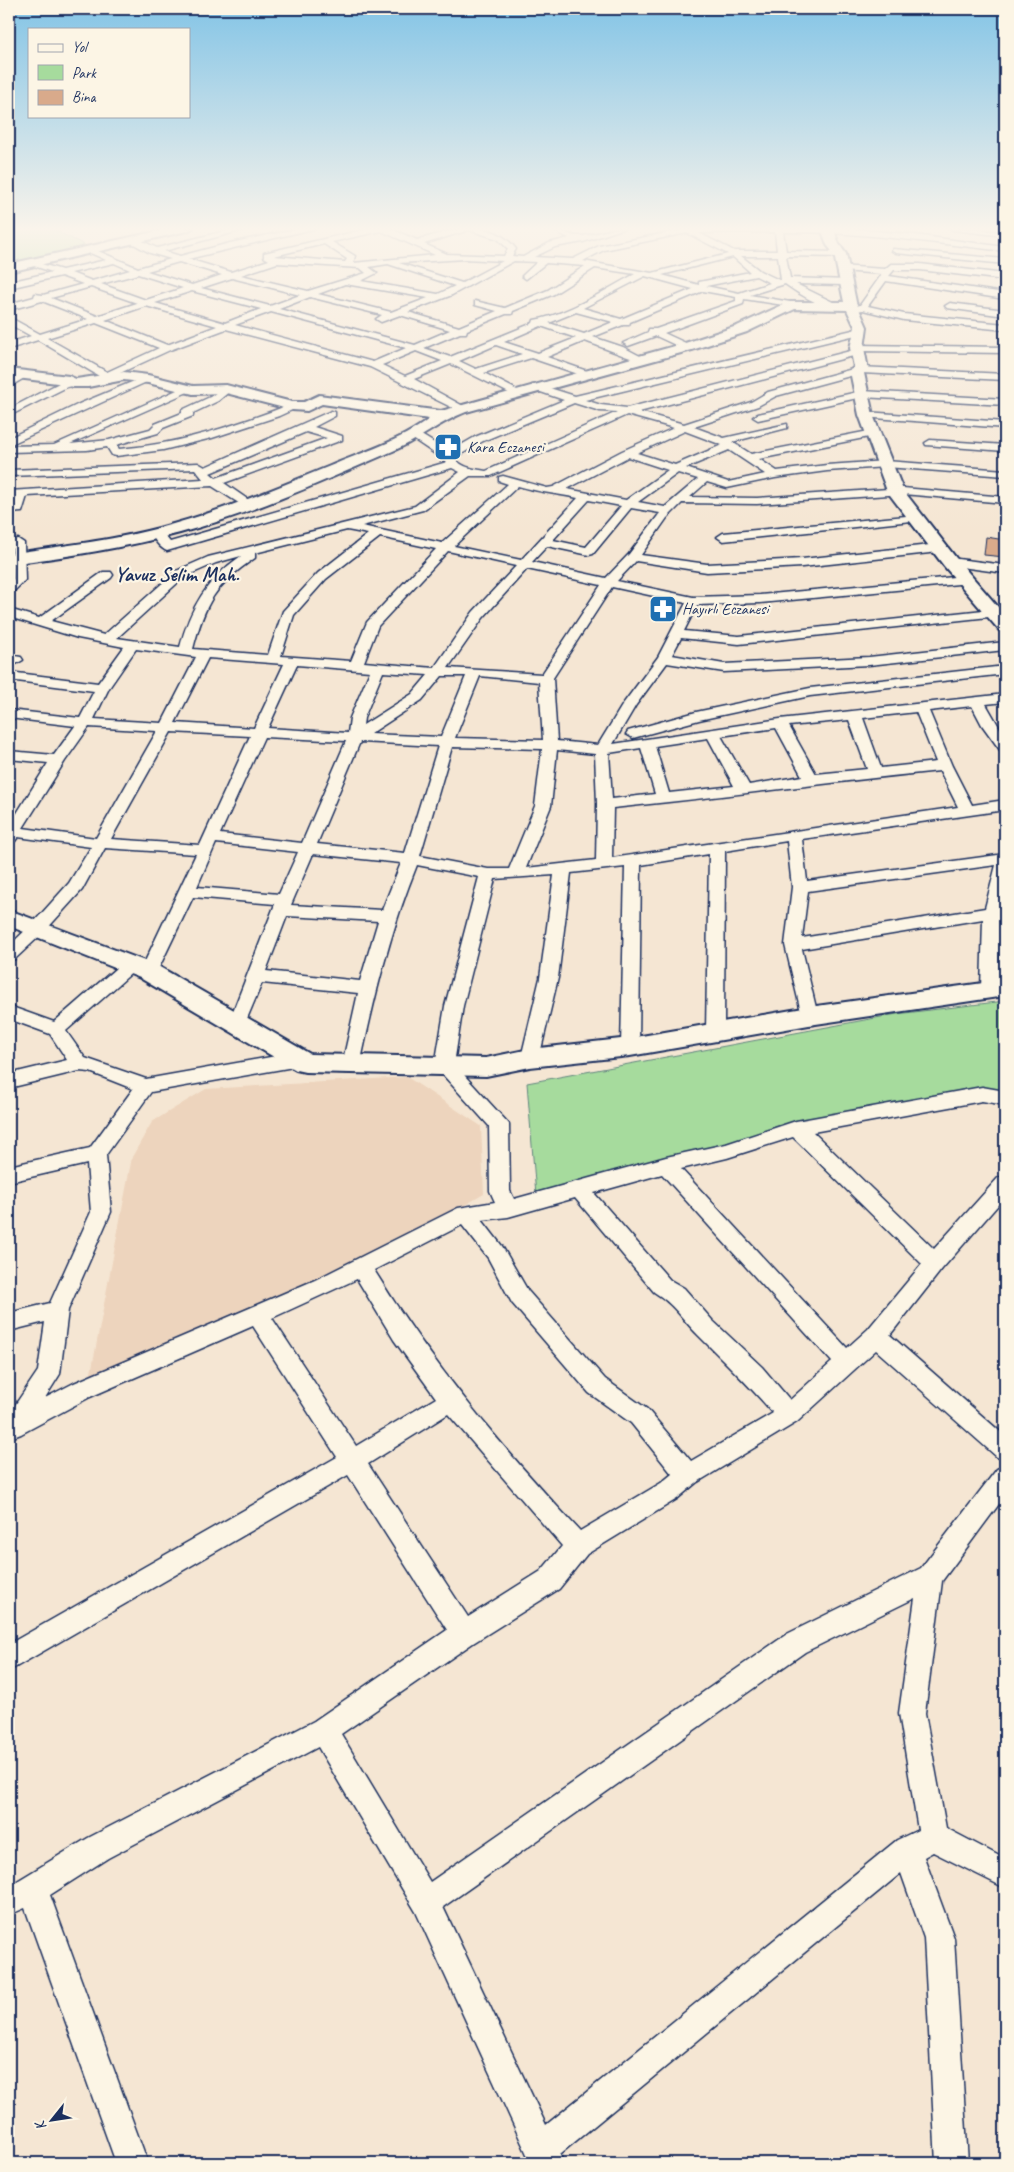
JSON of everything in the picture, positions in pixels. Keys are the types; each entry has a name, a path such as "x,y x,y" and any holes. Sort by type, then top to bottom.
{"street":[{"path":"24,329 102,379"},
{"path":"9,346 65,329"},
{"path":"119,329 167,348"},
{"path":"102,379 167,348 217,329"},
{"path":"232,329 374,365 406,379 461,409"},
{"path":"344,329 416,348 452,361 515,393"},
{"path":"406,379 526,329"},
{"path":"561,329 586,337 639,359"},
{"path":"475,373 537,355 604,329"},
{"path":"646,329 687,347"},
{"path":"628,343 668,329"},
{"path":"14,558 97,546 157,534 249,505 414,435 442,416 461,409 687,347 741,329"},
{"path":"374,365 460,330 537,355 584,374"},
{"path":"167,546 451,460 479,439 572,400 861,331 857,350 866,415 895,491 965,580 995,608 1005,626"},
{"path":"487,474 626,412 857,350 1005,350"},
{"path":"556,490 626,453 683,427 734,408 767,399 772,394 859,370 1005,377"},
{"path":"9,374 26,374 70,380 73,384"},
{"path":"9,384 26,374"},
{"path":"9,413 65,384 124,376 193,390 226,389 292,406 308,407 319,399 442,416"},
{"path":"9,442 82,406 148,380"},
{"path":"536,387 600,408 614,408 683,427 726,443 775,475"},
{"path":"51,449 186,388"},
{"path":"9,449 87,447 154,431 159,426 185,412 214,399 226,389"},
{"path":"758,418 862,394 1005,402"},
{"path":"110,443 116,453 162,448 222,432 298,405"},
{"path":"185,412 222,432"},
{"path":"204,472 305,428 331,414"},
{"path":"866,415 1005,426"},
{"path":"546,542 589,551 628,504 678,468 726,443 783,426"},
{"path":"9,494 217,482 338,438 305,428"},
{"path":"749,458 874,433"},
{"path":"414,435 468,472 487,474 515,484 546,491 556,490 668,511"},
{"path":"930,443 1005,448"},
{"path":"162,448 182,466"},
{"path":"626,453 678,468 726,485 775,475 827,468 886,464 1005,473"},
{"path":"9,473 198,466 208,478 217,482 249,505"},
{"path":"106,641 180,574 212,560 418,508 468,472"},
{"path":"515,874 543,806 550,745 546,678 610,581 633,557 668,511 706,478"},
{"path":"356,665 372,625 445,547 515,484"},
{"path":"679,500 757,502 895,491 1005,500"},
{"path":"9,510 18,510 22,493"},
{"path":"355,737 417,697 438,672 478,615 526,565 586,496"},
{"path":"722,537 917,518"},
{"path":"347,526 526,565 610,581 693,601 760,599 965,580"},
{"path":"273,659 288,614 322,576 377,533"},
{"path":"157,534 176,558"},
{"path":"9,544 18,543 14,558 19,580 9,590"},
{"path":"633,557 707,568 802,563 939,548"},
{"path":"185,652 191,629 205,597 220,578 257,550"},
{"path":"950,562 1005,569"},
{"path":"40,623 108,575"},
{"path":"604,864 606,804 602,750 664,658 678,634 693,601"},
{"path":"678,634 739,640 995,608"},
{"path":"9,613 106,641 185,652 378,668 438,672 475,672 546,678"},
{"path":"132,645 102,688 85,723 58,760 10,834 100,844 207,844 308,848 411,860 488,874 515,874 633,862 1005,805"},
{"path":"664,658 724,668 869,661 1005,646"},
{"path":"9,955 39,928 76,886 166,728 204,654"},
{"path":"56,1030 139,969 188,891 258,731 293,660"},
{"path":"237,1024 283,905 355,737 357,718 378,668"},
{"path":"602,750 633,734 687,719 810,692 1005,670"},
{"path":"351,1065 367,988 388,916 411,860 446,742 475,672"},
{"path":"9,676 102,688"},
{"path":"9,714 85,723 166,728 258,731 446,742 550,745 602,750 780,723 1005,698"},
{"path":"977,701 989,725 1005,748"},
{"path":"921,707 945,766 967,810"},
{"path":"855,715 875,772"},
{"path":"780,723 811,778"},
{"path":"712,733 744,790"},
{"path":"646,742 663,797"},
{"path":"9,755 58,760"},
{"path":"606,804 744,790 811,778 945,766"},
{"path":"794,836 800,887 793,945 809,1016"},
{"path":"715,1031 717,848"},
{"path":"9,916 139,969 305,1063 486,1067 530,1058 630,1047 809,1016 998,989 992,912 1005,861 800,887"},
{"path":"630,1047 633,862"},
{"path":"530,1058 549,978 563,870"},
{"path":"444,1066 454,1006 488,874"},
{"path":"188,891 283,905 388,916"},
{"path":"793,945 992,912"},
{"path":"256,976 367,988"},
{"path":"9,1012 56,1030 79,1064"},
{"path":"9,1081 79,1064 92,1066 146,1086 298,1059"},
{"path":"444,1066 499,1124 500,1191 508,1209"},
{"path":"9,1174 96,1154 146,1086"},
{"path":"11,1430 82,1390 323,1286 465,1214 508,1209 666,1165 727,1151 796,1128 982,1094 1005,1098"},
{"path":"796,1128 935,1263"},
{"path":"11,1430 49,1374 57,1310 101,1212 96,1154"},
{"path":"666,1165 847,1363"},
{"path":"132,2163 21,1895 98,1848 322,1730 464,1634 550,1580 578,1546 669,1491 688,1475 789,1415 876,1336 935,1263 1005,1184"},
{"path":"579,1189 662,1286 676,1294 704,1327 754,1374 789,1415"},
{"path":"465,1214 495,1252 520,1297 597,1386 639,1416 688,1475"},
{"path":"360,1266 407,1342 452,1400 527,1491 578,1546"},
{"path":"9,1322 57,1310"},
{"path":"258,1315 464,1634"},
{"path":"876,1336 1005,1450"},
{"path":"9,1658 352,1461 452,1400"},
{"path":"426,1902 796,1643 930,1577 1005,1477"},
{"path":"930,1577 912,1714 920,1844 939,1938 952,2163"},
{"path":"322,1730 426,1902 544,2156 920,1844"},
{"path":"920,1844 1005,1874"}],"shaded area":[{"path":"407,1077 481,1126 484,1194 329,1283 87,1394 132,1157 152,1122 206,1089"}],"green space":[{"path":"1005,1001 1005,1094 967,1089 953,1092 536,1195 527,1083 897,1014"}],"building":[{"path":"986,537 1005,540 1005,557 984,555"}],"place":[{"name":"Kara Eczanesi","path":"448,447"},
{"name":"Hayırlı Eczanesi","path":"663,609"}],"district":[{"name":"Yavuz Selim Mah.","path":"177,574"}]}
